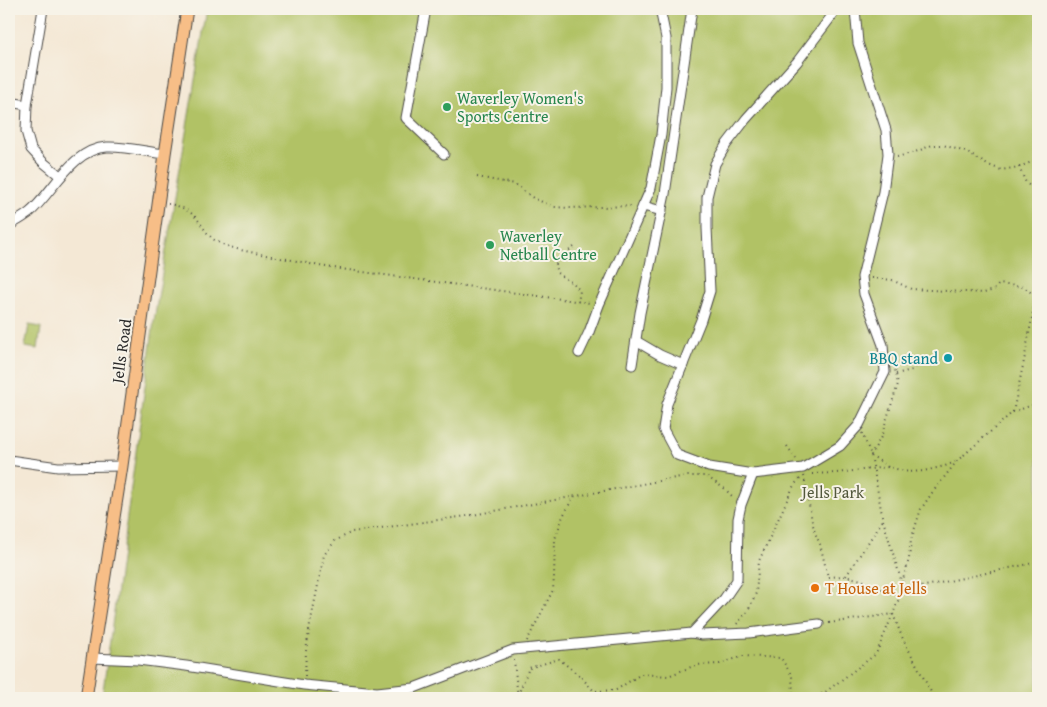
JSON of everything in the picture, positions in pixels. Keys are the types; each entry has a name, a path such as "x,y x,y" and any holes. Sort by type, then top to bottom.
{"main road":[{"name":"Jells Road","path":"86,698 122,466 158,202 187,9"}],"street":[{"path":"43,9 27,105 26,131 31,149 60,176"},
{"path":"426,9 406,118 444,154"},
{"path":"579,353 651,188 666,87 666,38 660,9"},
{"path":"632,365 640,312 665,194 692,9"},
{"path":"837,9 797,62 746,119 714,164 707,196 710,290 702,320 666,404 663,429 677,455 708,467 754,474 803,472 840,446 859,425 885,372 883,345 864,294 862,277 883,192 888,154 886,130 858,42 855,9"},
{"path":"9,102 27,105"},
{"path":"9,225 30,212 60,176 79,158 92,150 106,147 165,154"},
{"path":"643,206 662,211"},
{"path":"636,341 660,356 683,365"},
{"path":"9,460 58,467 122,466"},
{"path":"692,633 724,599 737,580 738,519 741,505 754,474"},
{"path":"92,658 138,660 304,685 377,692 414,688 518,650 692,633 702,635 749,633 819,624"}],"path":[{"path":"888,154 896,157 932,145 943,145 966,152 986,164 1001,170 1038,161"},
{"path":"1019,167 1026,183 1030,186"},
{"path":"477,177 515,184 533,198 554,207 643,206"},
{"path":"158,202 174,205 185,210 196,218 215,241 234,249 319,266 599,305"},
{"path":"574,247 559,258 555,266 557,273 574,284 580,291 578,302"},
{"path":"862,277 892,280 911,289 984,293 994,290 999,284 1024,287 1033,294 1037,294"},
{"path":"1013,412 1038,285"},
{"path":"871,455 880,437 898,384 895,366 883,345"},
{"path":"896,374 912,370 921,364"},
{"path":"812,698 824,692 876,654 902,591 911,540 922,509 932,493 957,461 1013,412 1038,404"},
{"path":"859,425 871,455 883,520 902,583"},
{"path":"787,446 803,472 815,534 820,544 828,577 845,576 862,580 900,597"},
{"path":"871,455 888,467"},
{"path":"803,472 836,473 888,467 909,472 924,471 957,461"},
{"path":"723,634 738,623 749,609 756,593 759,561 794,485 803,472"},
{"path":"304,685 306,651 324,555 335,541 352,532 468,516 686,476 706,476 725,489 741,505"},
{"path":"518,697 518,650 553,590 555,539 563,516 574,496"},
{"path":"845,576 883,520"},
{"path":"902,591 1038,562"},
{"path":"819,624 893,614"},
{"path":"893,614 902,637 936,698"},
{"path":"518,697 530,668 559,659 594,691 616,690 641,674 668,676 696,665 720,664 743,656 781,658 792,676 793,695 798,698"}],"green space":[{"name":"Jells Park","path":"207,9 1038,9 1038,698 102,698 154,321"},
{"path":"29,325 41,327 38,349 25,347"}],"place":[{"name":"Waverley Women's Sports Centre","path":"447,107"},
{"name":"Waverley Netball Centre","path":"490,245"},
{"name":"BBQ stand","path":"948,358"},
{"name":"T House at Jells","path":"815,588"}]}
